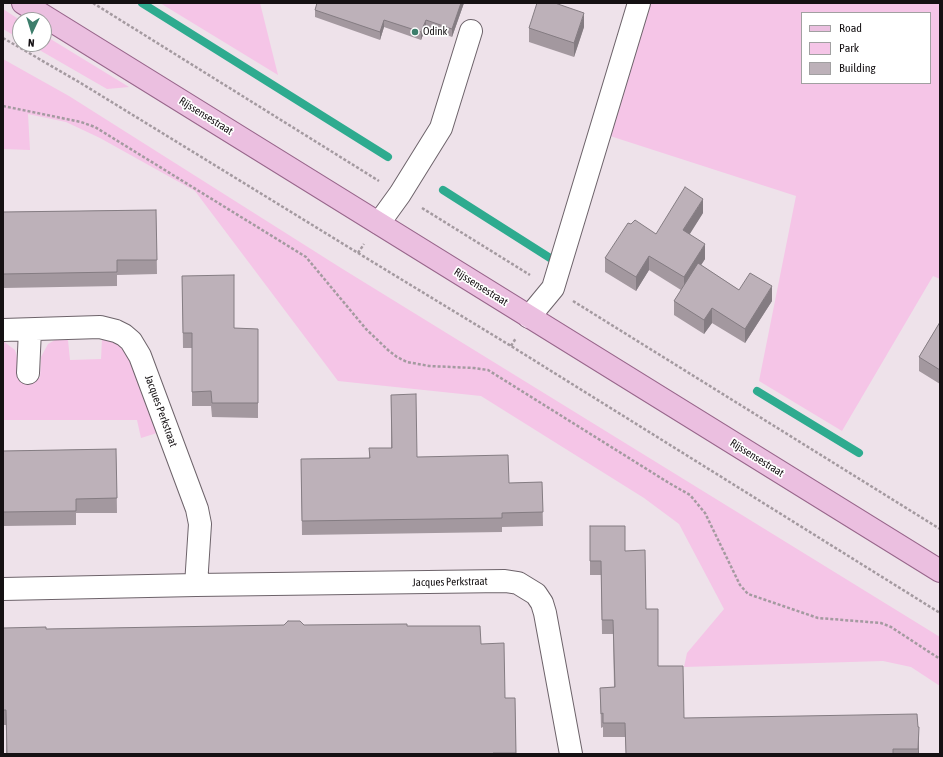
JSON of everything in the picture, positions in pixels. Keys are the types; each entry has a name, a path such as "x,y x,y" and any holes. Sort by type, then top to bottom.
{"main road":[{"name":"Rijssensestraat","path":"23,3 940,571"}],"street":[{"path":"529,317 553,288 640,3"},
{"path":"379,223 400,194 441,128 471,31"},
{"name":"Jacques Perkstraat","path":"3,330 108,328 124,335 136,348 197,509 200,524 196,585"},
{"path":"28,373 30,330"},
{"name":"Jacques Perkstraat","path":"3,589 505,581 518,583 536,594 542,603 571,754"}],"path":[{"path":"93,3 940,529"},
{"path":"3,38 79,82 358,254 511,346 940,613"},
{"path":"3,106 81,122 100,130 306,257 366,329 397,357 408,362 429,366 488,370 690,495 705,513 740,585 748,594 818,618 880,623 891,627 940,659"}],"green space":[{"path":"160,3 260,3 278,75"},
{"path":"649,3 940,3 940,279 933,276 842,431 759,381 796,196 607,135"},
{"path":"3,9 12,15 12,34 3,29"},
{"path":"52,40 129,87 107,89 43,52 52,52"},
{"path":"3,59 69,96 341,268 940,637 940,686 911,667 883,661 684,667 687,653 724,609 679,524 644,498 481,396 338,381 195,191 100,138 66,122 28,114 30,150 3,149"},
{"path":"102,339 113,341 123,348 129,357 157,433 141,438 137,420 3,420 3,341 15,350 18,376 40,378 41,357 48,344 55,340 68,340 70,360 101,359"}],"building":[{"path":"317,3 461,3 452,29 426,20 421,32 384,20 380,32 315,10"},
{"path":"537,3 555,3 584,13 574,43 529,28"},
{"path":"685,187 703,199 683,230 705,244 684,277 649,256 636,277 605,258 628,223 631,224 635,220 656,234"},
{"path":"156,210 157,260 117,260 117,272 3,274 3,212"},
{"path":"698,263 739,290 750,273 772,286 745,329 712,308 704,320 674,301"},
{"path":"234,275 234,328 258,329 258,403 212,403 211,391 192,392 192,333 183,333 182,276"},
{"path":"940,322 940,370 919,357"},
{"path":"416,394 417,457 508,455 509,483 542,482 543,512 502,513 502,518 302,521 301,459 370,458 369,448 392,448 391,395"},
{"path":"116,449 117,498 76,499 76,511 3,512 3,451"},
{"path":"590,526 625,526 625,551 645,550 646,609 658,609 658,666 683,666 684,718 917,714 919,727 918,749 893,749 893,754 626,754 625,723 603,723 603,713 601,714 600,688 615,687 613,620 602,620 601,561 590,561"},
{"path":"288,621 300,621 304,625 407,624 407,626 480,626 481,644 504,643 505,698 515,698 516,753 7,754 6,710 3,710 3,628 46,627 46,629 284,625"}],"waterway":[{"path":"142,3 388,157"},
{"path":"443,190 550,258"},
{"path":"757,391 859,453"}],"place":[{"name":"Odink","path":"415,32"}]}
